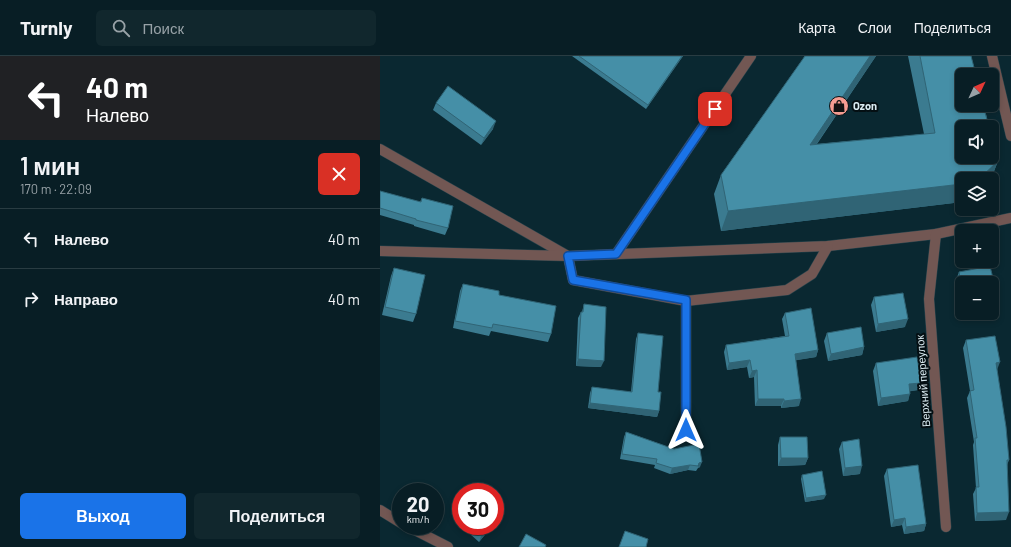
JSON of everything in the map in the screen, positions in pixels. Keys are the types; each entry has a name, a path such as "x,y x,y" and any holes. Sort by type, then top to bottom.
{"street":[{"path":"616,254 751,56"},
{"path":"992,56 1011,136"},
{"path":"380,149 568,256 573,280 686,300 786,290 812,274 828,246"},
{"path":"380,251 568,256 828,246 936,234 1011,218"},
{"name":"Верхний переулок","path":"936,234 929,299 946,527"},
{"path":"686,300 686,430"},
{"path":"380,510 392,517"},
{"path":"425,535 448,547"}],"building":[{"path":"579,56 682,56 648,105"},
{"path":"805,56 870,56 810,145 935,133 920,56 971,56 974,68 955,68 955,112 985,112 987,120 955,120 955,164 995,164 986,172 955,172 955,185 728,211 721,175"},
{"path":"448,86 496,121 484,138 436,103"},
{"path":"380,191 421,202 422,198 453,206 448,228 416,220 380,208"},
{"path":"394,268 425,275 416,314 385,307"},
{"path":"980,268 990,268 992,276 960,276 959,272"},
{"path":"463,284 499,291 499,295 556,306 551,334 493,324 492,328 455,321"},
{"path":"903,293 908,319 878,324 874,297"},
{"path":"584,304 606,307 604,361 578,359 581,312 583,312"},
{"path":"811,308 818,350 795,354 801,399 784,401 784,399 758,399 757,370 752,371 750,360 729,363 726,345 789,336 785,313"},
{"path":"861,327 864,347 831,354 827,333"},
{"path":"638,333 663,336 658,392 661,392 659,411 590,403 592,387 632,392"},
{"path":"995,336 1000,362 996,363 1006,427 1009,460 1007,460 1009,512 977,513 976,487 979,487 975,438 977,438 970,391 974,390 966,340"},
{"path":"917,357 921,383 909,384 910,394 881,398 876,363"},
{"path":"626,432 674,449 699,444 702,462 699,463 698,466 690,465 672,468 656,463 657,459 622,454"},
{"path":"780,437 807,437 808,458 781,458"},
{"path":"859,439 862,466 845,468 842,442"},
{"path":"918,465 926,524 906,527 905,518 894,520 887,469"},
{"path":"822,471 826,495 806,498 802,475"},
{"path":"625,531 648,539 646,547 619,547"},
{"path":"526,534 546,545 545,547 519,547"}],"place":[{"name":"Ozon","path":"839,106"}],"route":[{"path":"686,430 686,300 573,280 568,256 616,254 715,109"}]}
